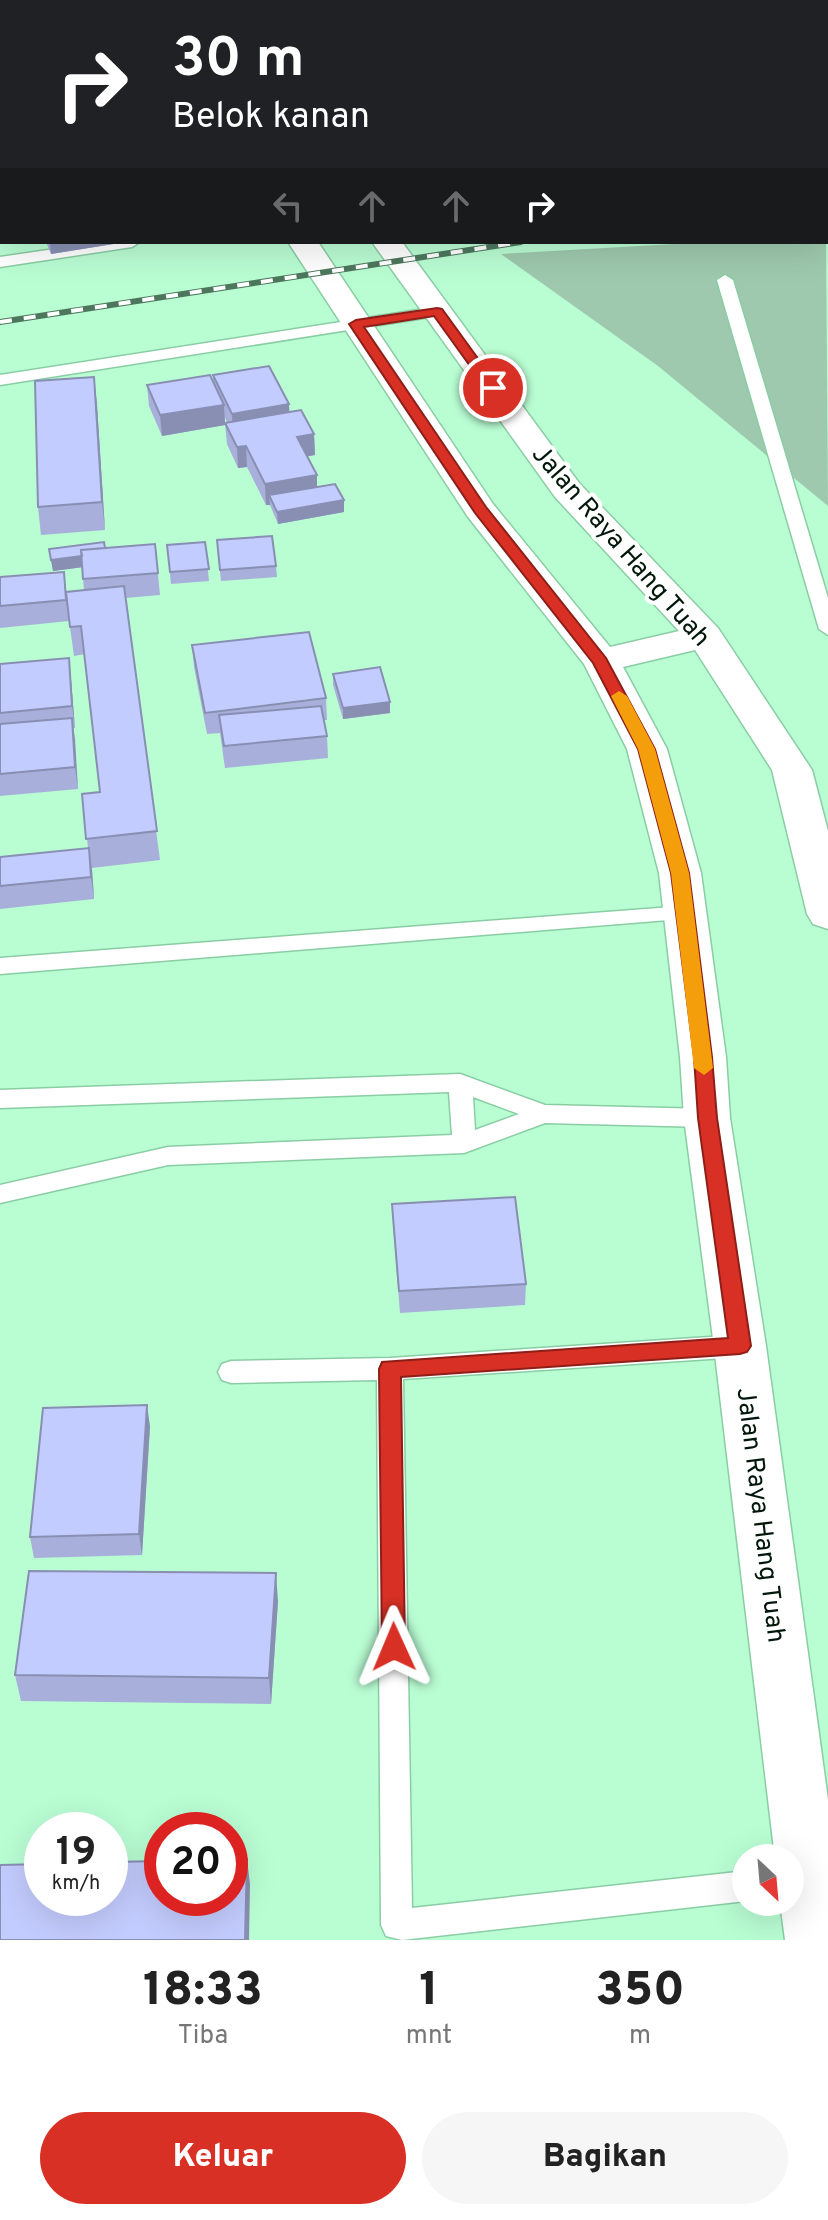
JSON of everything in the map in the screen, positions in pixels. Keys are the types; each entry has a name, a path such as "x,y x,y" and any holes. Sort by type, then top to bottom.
{"street":[{"name":"Jalan Raya Hang Tuah","path":"304,244 480,510 601,661 647,749 680,873 703,1057 707,1118 740,1346 795,1844"},
{"name":"Jalan Raya Hang Tuah","path":"388,244 567,490 705,636 792,770 828,914"},
{"path":"601,661 705,636"},
{"name":"Jalan Raya Hang Tuah","path":"804,1898 816,1940"}],"lane":[{"path":"0,262 36,249 105,244"},
{"path":"725,280 828,629"},
{"path":"0,380 437,312"},
{"path":"0,966 685,913"},
{"path":"0,1099 460,1083 544,1114 707,1118"},
{"path":"460,1083 464,1144"},
{"path":"0,1194 168,1156 464,1144 544,1114"},
{"path":"231,1372 390,1369 740,1346"},
{"path":"390,1369 397,1925 732,1888"}],"green space":[{"path":"675,244 826,244 828,506 658,366 501,254"}],"building":[{"path":"269,366 289,404 232,414 213,375"},
{"path":"210,375 224,405 160,415 147,385"},
{"path":"94,377 102,502 38,507 35,381"},
{"path":"301,410 314,434 297,437 317,475 265,484 246,446 237,447 225,423"},
{"path":"335,484 344,500 277,512 269,495"},
{"path":"272,536 276,566 220,570 217,540"},
{"path":"104,542 105,548 81,550 82,556 51,560 49,549"},
{"path":"205,542 209,569 170,572 167,545"},
{"path":"155,544 158,573 83,579 81,550"},
{"path":"64,572 66,600 0,606 0,577"},
{"path":"124,586 157,831 86,839 82,794 100,792 81,626 70,627 66,592"},
{"path":"309,632 326,698 205,713 192,645"},
{"path":"69,658 72,706 0,713 0,664"},
{"path":"380,667 390,702 343,708 333,674"},
{"path":"321,706 327,736 224,746 219,715"},
{"path":"72,718 75,767 0,774 0,724"},
{"path":"89,848 91,877 0,886 0,857"},
{"path":"515,1197 526,1284 399,1291 392,1204"},
{"path":"147,1405 139,1534 30,1537 43,1408"},
{"path":"29,1571 276,1573 269,1678 15,1675"},
{"path":"144,1861 144,1916 246,1916 245,1940 0,1940 0,1865 24,1864 24,1916 128,1916 128,1862"}],"railway":[{"path":"0,322 508,244"}],"slow traffic":[{"path":"619,696 647,749 680,873 704,1068"}],"route":[{"path":"394,1647 390,1369 740,1346 707,1118 703,1057 680,873 647,749 601,661 480,510 356,324 437,312 493,388"}]}
